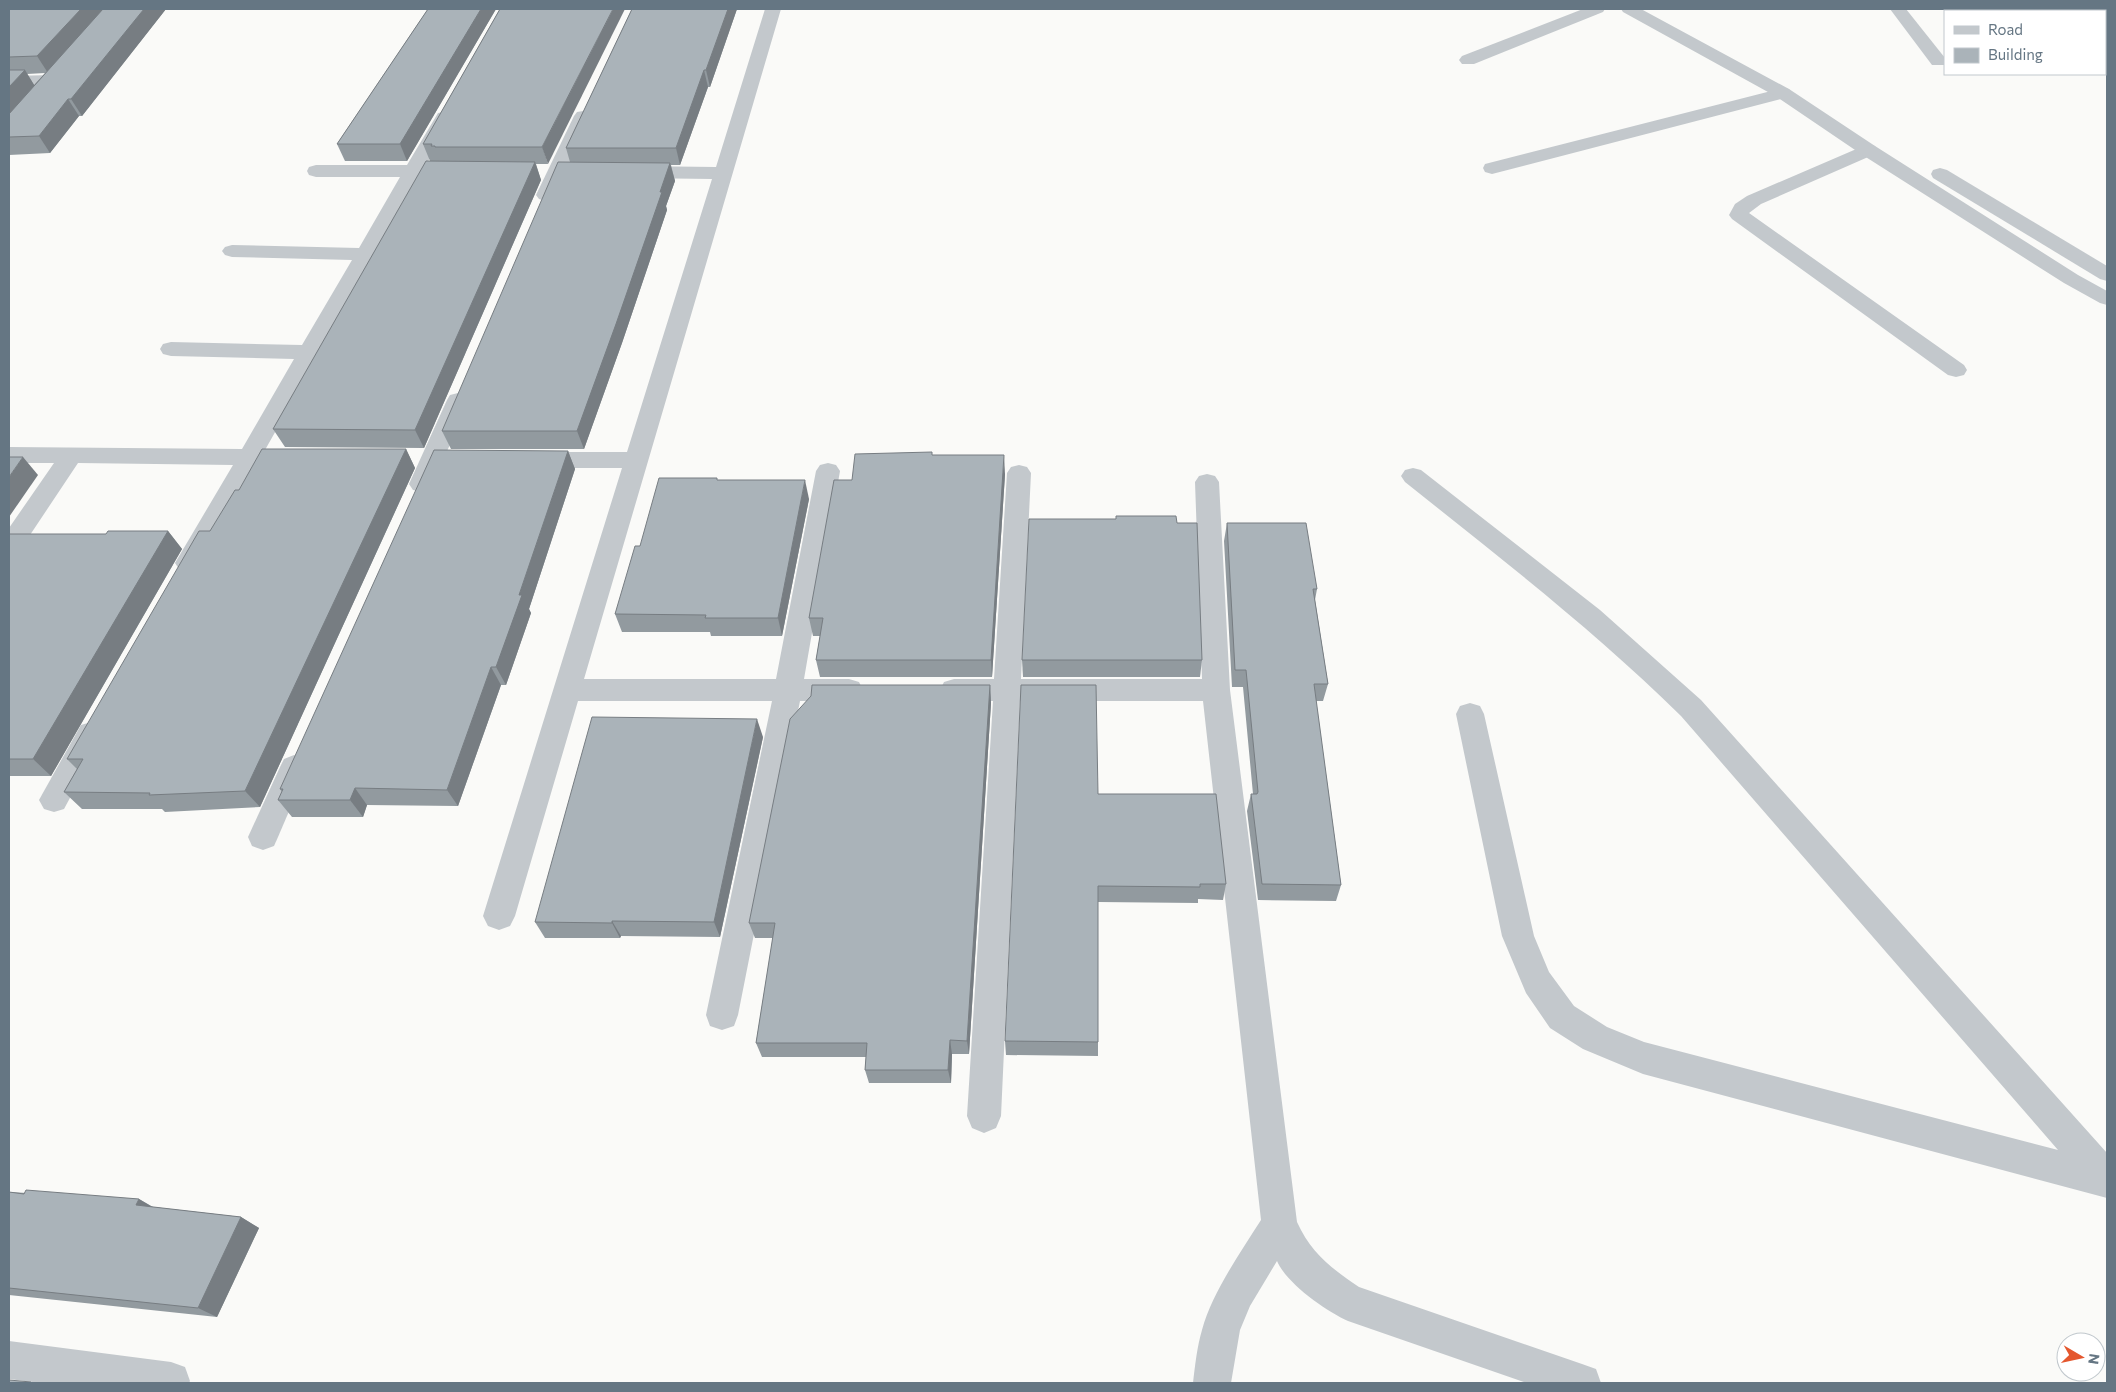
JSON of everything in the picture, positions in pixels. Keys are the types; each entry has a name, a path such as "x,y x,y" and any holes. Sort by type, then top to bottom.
{"street":[{"path":"499,916 773,9"},
{"path":"1468,60 1597,9"},
{"path":"1629,9 1783,94 2063,274 2107,299"},
{"path":"1661,9 1794,83 2107,275"},
{"path":"1898,9 1928,38 1938,61"},
{"path":"41,95 66,66"},
{"path":"9,81 54,80"},
{"path":"180,577 456,94"},
{"path":"1492,168 1783,94"},
{"path":"537,217 556,172 593,95"},
{"path":"1868,150 1754,200 1742,208 1740,215 1956,370"},
{"path":"316,171 441,172"},
{"path":"615,172 724,173"},
{"path":"232,251 365,254"},
{"path":"171,349 308,352"},
{"path":"412,504 468,378"},
{"path":"9,455 286,458"},
{"path":"9,547 72,455"},
{"path":"510,459 637,460"},
{"path":"722,1015 788,690 828,472"},
{"path":"984,1116 1019,473"},
{"path":"1413,476 1613,635 1656,673 1691,708 2107,1179"},
{"path":"1206,482 1216,690 1279,1224 1292,1253 1318,1281 1348,1302 1582,1383"},
{"path":"568,690 877,690"},
{"path":"927,690 1216,690"},
{"path":"54,800 102,714"},
{"path":"1470,714 1518,936 1537,982 1562,1017 1595,1038 1644,1058 2107,1179"},
{"path":"262,837 303,747"},
{"path":"1212,1383 1221,1329 1237,1293 1279,1224"},
{"path":"9,1360 171,1381"}],"building":[{"path":"9,9 81,9 37,56 9,57"},
{"path":"103,9 144,9 39,136 9,137 9,114"},
{"path":"428,9 481,9 400,144 337,144"},
{"path":"500,9 613,9 542,147 435,147 431,146 432,144 423,144"},
{"path":"632,9 728,9 676,148 566,148"},
{"path":"9,70 25,70 9,87"},
{"path":"426,161 535,162 415,430 273,429"},
{"path":"558,162 670,163 660,192 662,192 577,431 442,431"},
{"path":"262,449 406,449 245,791 149,795 150,793 64,792 83,759 67,759 199,531 210,531 235,490 239,490"},
{"path":"434,450 568,451 519,595 522,595 496,667 491,667 447,790 355,788 350,800 278,800 283,789 280,789"},
{"path":"932,452 932,455 1004,455 991,660 816,660 823,618 809,618 834,480 852,480 855,454"},
{"path":"9,457 23,457 9,477"},
{"path":"659,478 805,480 778,618 705,618 706,615 615,614 635,546 640,546"},
{"path":"1116,516 1176,516 1177,523 1197,523 1202,660 1022,660 1029,519 1116,519"},
{"path":"1227,523 1306,523 1317,589 1313,589 1328,684 1314,684 1341,885 1262,884 1251,794 1257,794 1258,792 1246,670 1235,670"},
{"path":"108,531 168,531 33,759 9,759 9,534 106,534"},
{"path":"812,685 990,685 967,1041 950,1040 948,1070 865,1070 867,1043 756,1043 775,923 749,923 790,719 811,696"},
{"path":"1021,685 1096,685 1098,794 1216,794 1226,884 1200,884 1200,887 1098,886 1098,1042 1005,1041"},
{"path":"592,717 757,719 714,922 535,922"},
{"path":"26,1190 139,1199 136,1205 241,1217 198,1308 9,1288 9,1192 24,1194"},
{"path":"9,1380 31,1382 31,1383 9,1383"}]}
